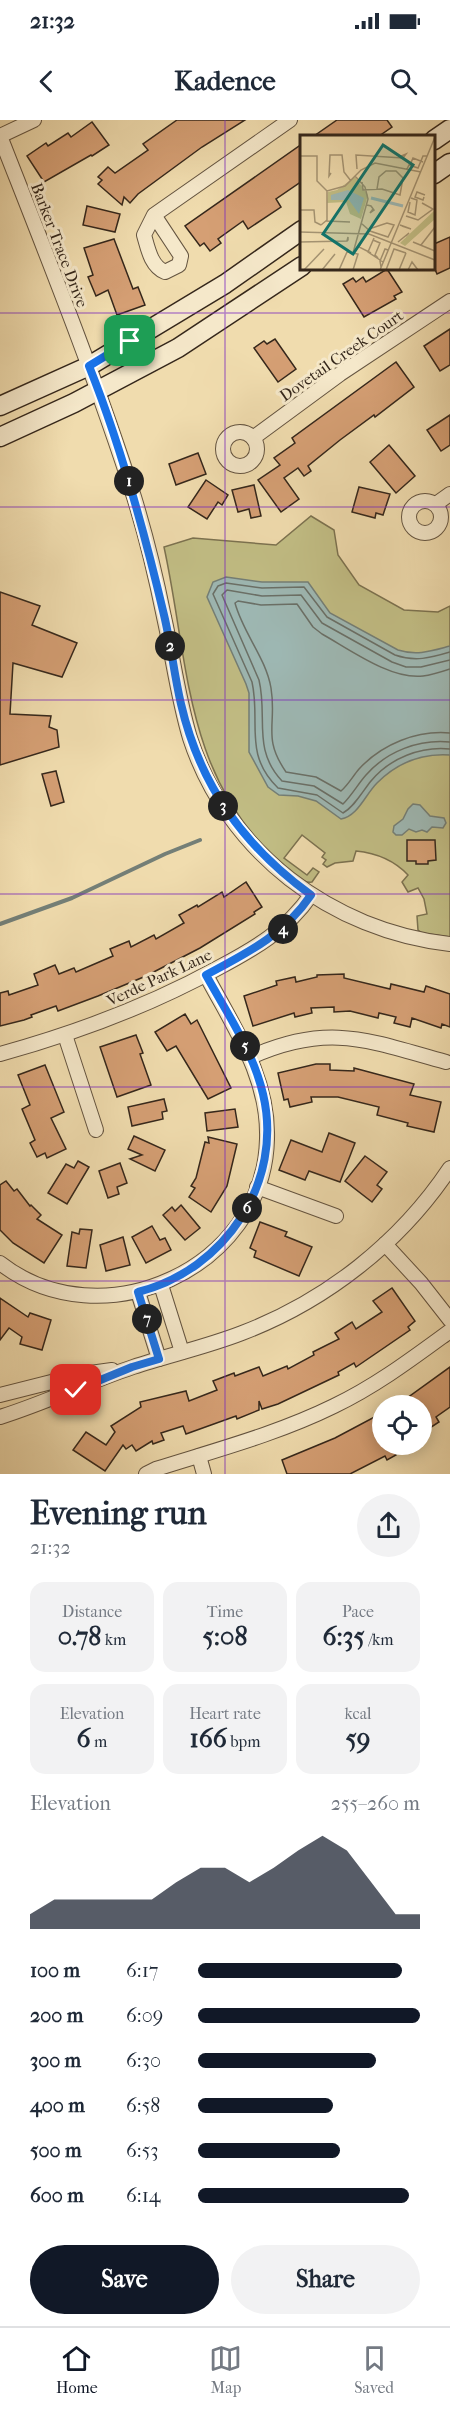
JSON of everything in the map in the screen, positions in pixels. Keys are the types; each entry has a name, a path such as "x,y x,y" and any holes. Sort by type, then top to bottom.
{"main road":[{"path":"435,139 450,129"},
{"path":"435,173 450,163"},
{"path":"0,406 89,366 225,284 300,231"},
{"path":"0,437 99,390 178,348 300,267"}],"street":[{"path":"0,136 34,120"},
{"path":"154,215 290,120"},
{"name":"Barker Trace Drive","path":"0,136 99,390 135,500 164,616 181,704 191,739 207,778 226,810 259,851 287,878 311,895 341,912 385,930 422,940 450,944"},
{"name":"Dovetail Creek Court","path":"253,438 340,374 450,301"},
{"path":"436,504 450,494"},
{"name":"Verde Park Lane","path":"0,1054 65,1035 151,1003 206,975 264,942 282,929 298,914 311,895"},
{"path":"0,1263 27,1279 51,1289 73,1294 97,1296 150,1289 200,1263 222,1244 237,1226 257,1187 267,1141 267,1114 251,1057 206,975"},
{"path":"65,1035 96,1130"},
{"path":"251,1057 291,1041 340,1036 446,1062"},
{"path":"0,1417 132,1367 243,1333 298,1307 348,1275 385,1244 420,1207 450,1168"},
{"path":"257,1187 336,1216"},
{"path":"385,1244 421,1283 450,1320"},
{"path":"150,1289 182,1352"},
{"path":"150,1289 159,1359"},
{"path":"146,1474 286,1428 335,1406 392,1372 450,1330"},
{"path":"0,1395 83,1374 132,1367"},
{"path":"23,1389 28,1408"},
{"path":"199,1456 204,1474"}],"shaded area":[{"path":"311,516 334,530 338,555 359,585 404,610 438,612 450,606 450,937 422,933 418,930 417,916 427,914 424,899 418,888 408,892 402,882 408,875 397,865 384,858 356,851 353,861 335,863 327,867 323,864 326,860 322,857 325,853 302,835 284,858 307,875 313,868 319,872 312,882 302,880 292,874 245,825 223,789 206,752 186,673 164,547 193,538 276,545"}],"water":[{"path":"226,577 262,582 308,582 330,613 398,650 418,653 450,646 450,755 420,758 393,770 377,783 352,814 341,819 316,801 298,796 279,795 268,787 249,752 249,693 207,597 213,582"},
{"path":"413,804 420,805 430,816 444,818 446,823 443,828 432,827 427,832 422,830 416,832 409,829 402,835 396,835 393,832 394,826 403,819"}],"building":[{"path":"177,120 245,120 202,147 138,194 130,203 124,197 122,205 98,184 102,180 98,177 108,167 115,173 148,150 143,144"},
{"path":"337,120 387,120 392,127 380,135 315,135"},
{"path":"92,122 109,145 44,182 27,156 46,143 48,146 68,133 71,137"},
{"path":"300,145 300,182 276,199 281,207 248,229 243,221 218,239 221,243 210,251 204,243 200,246 185,226"},
{"path":"87,206 120,214 115,232 83,225"},
{"path":"450,237 450,268 437,274 435,269 435,244"},
{"path":"114,239 133,289 138,287 145,305 117,315 108,290 96,296 88,277 93,275 84,248"},
{"path":"388,270 402,292 394,296 396,299 364,317 343,284 353,278 356,282 363,277 366,282"},
{"path":"450,329 450,365 440,371 424,346"},
{"path":"275,339 296,369 278,382 254,348 264,341 267,344"},
{"path":"396,362 414,387 340,440 308,466 311,471 304,476 298,468 284,478 299,499 281,512 258,480 280,465 274,458 295,443 292,438"},
{"path":"450,415 450,445 441,451 427,430"},
{"path":"389,445 415,476 396,493 370,462"},
{"path":"198,453 206,474 176,485 169,464"},
{"path":"206,480 228,495 222,505 218,502 207,519 188,507"},
{"path":"254,485 261,516 251,518 249,509 238,512 232,490"},
{"path":"359,487 390,494 383,515 376,513 375,518 352,512"},
{"path":"0,592 40,606 32,625 77,643 62,677 13,663 10,714 51,716 49,727 57,730 59,747 0,765"},
{"path":"56,771 64,802 51,806 42,774"},
{"path":"407,840 435,840 436,860 428,861 428,864 407,861"},
{"path":"246,882 262,907 254,912 255,914 200,948 146,976 98,996 58,1011 56,1006 24,1020 0,1026 0,993 8,991 9,995 38,985 34,974 55,965 59,974 74,968 76,972 113,956 110,949 129,941 131,947 154,935 156,939 184,923 179,915 197,905 198,907 222,892 224,897"},
{"path":"344,974 344,978 390,989 391,984 424,992 426,986 450,994 450,1027 442,1024 441,1028 412,1018 410,1027 394,1023 396,1017 379,1013 378,1018 350,1011 334,1012 334,1007 311,1008 312,1013 295,1017 294,1013 253,1026 244,996 277,985 276,981 295,977 296,982 317,977 317,975"},
{"path":"185,1014 191,1024 197,1020 231,1088 208,1099 176,1046 167,1051 155,1032"},
{"path":"136,1035 151,1085 117,1097 100,1047"},
{"path":"316,1064 330,1064 330,1070 354,1071 354,1068 414,1084 410,1095 441,1102 434,1132 407,1126 408,1123 377,1115 379,1107 338,1097 311,1097 312,1102 290,1107 288,1099 284,1100 278,1073"},
{"path":"45,1065 64,1112 51,1118 66,1149 47,1158 45,1153 37,1157 30,1143 35,1140 22,1109 30,1105 18,1075"},
{"path":"164,1099 167,1111 162,1112 163,1119 132,1126 128,1107"},
{"path":"235,1109 238,1127 207,1131 205,1113"},
{"path":"329,1133 355,1143 340,1182 309,1171 305,1180 279,1170 291,1140 322,1152"},
{"path":"134,1136 165,1150 155,1171 130,1159 142,1155 128,1149"},
{"path":"208,1137 237,1144 227,1186 211,1212 189,1197 195,1188 191,1186 196,1178 205,1142 209,1143"},
{"path":"365,1156 387,1172 377,1185 382,1189 372,1202 345,1181"},
{"path":"78,1161 89,1167 67,1204 48,1193 66,1164 74,1168"},
{"path":"120,1163 127,1183 117,1187 119,1194 108,1198 99,1171"},
{"path":"6,1181 14,1191 17,1189 30,1206 41,1215 37,1219 62,1235 44,1263 13,1243 0,1230 0,1185"},
{"path":"181,1205 200,1228 185,1240 163,1215 172,1207 175,1211"},
{"path":"260,1222 287,1232 285,1236 312,1247 299,1276 254,1257 256,1251 250,1248"},
{"path":"152,1226 160,1240 165,1238 171,1250 146,1263 132,1237"},
{"path":"80,1229 92,1230 86,1268 67,1266 72,1232 79,1234"},
{"path":"123,1237 130,1265 106,1271 100,1245"},
{"path":"392,1288 415,1321 408,1327 410,1330 356,1367 354,1363 338,1372 339,1375 278,1404 262,1409 259,1401 259,1410 237,1419 236,1416 186,1434 183,1426 161,1433 164,1440 153,1444 152,1441 136,1451 132,1445 126,1449 123,1445 105,1471 73,1450 86,1432 106,1445 115,1432 111,1426 141,1407 140,1402 186,1391 189,1401 217,1390 213,1381 234,1373 235,1376 259,1367 263,1376 287,1366 288,1369 314,1355 313,1352 339,1339 335,1333 352,1322 356,1329 382,1312 373,1301"},
{"path":"0,1298 28,1317 30,1313 51,1320 42,1350 20,1344 22,1337 9,1328 0,1340"},
{"path":"450,1367 450,1407 436,1417 439,1422 432,1427 432,1395 411,1395"},
{"path":"372,1418 372,1455 396,1455 387,1460 385,1456 350,1474 287,1474 282,1460 335,1438"}],"waterway":[{"path":"0,924 72,898 200,840"}],"route":[{"path":"76,1390 132,1367 159,1359 138,1292 161,1285 200,1263 222,1244 237,1226 248,1206 257,1187 264,1163 267,1114 258,1074 251,1057 206,975 264,942 282,929 298,914 311,895 265,858 226,810 207,778 191,739 135,500 89,366 130,341"}]}
